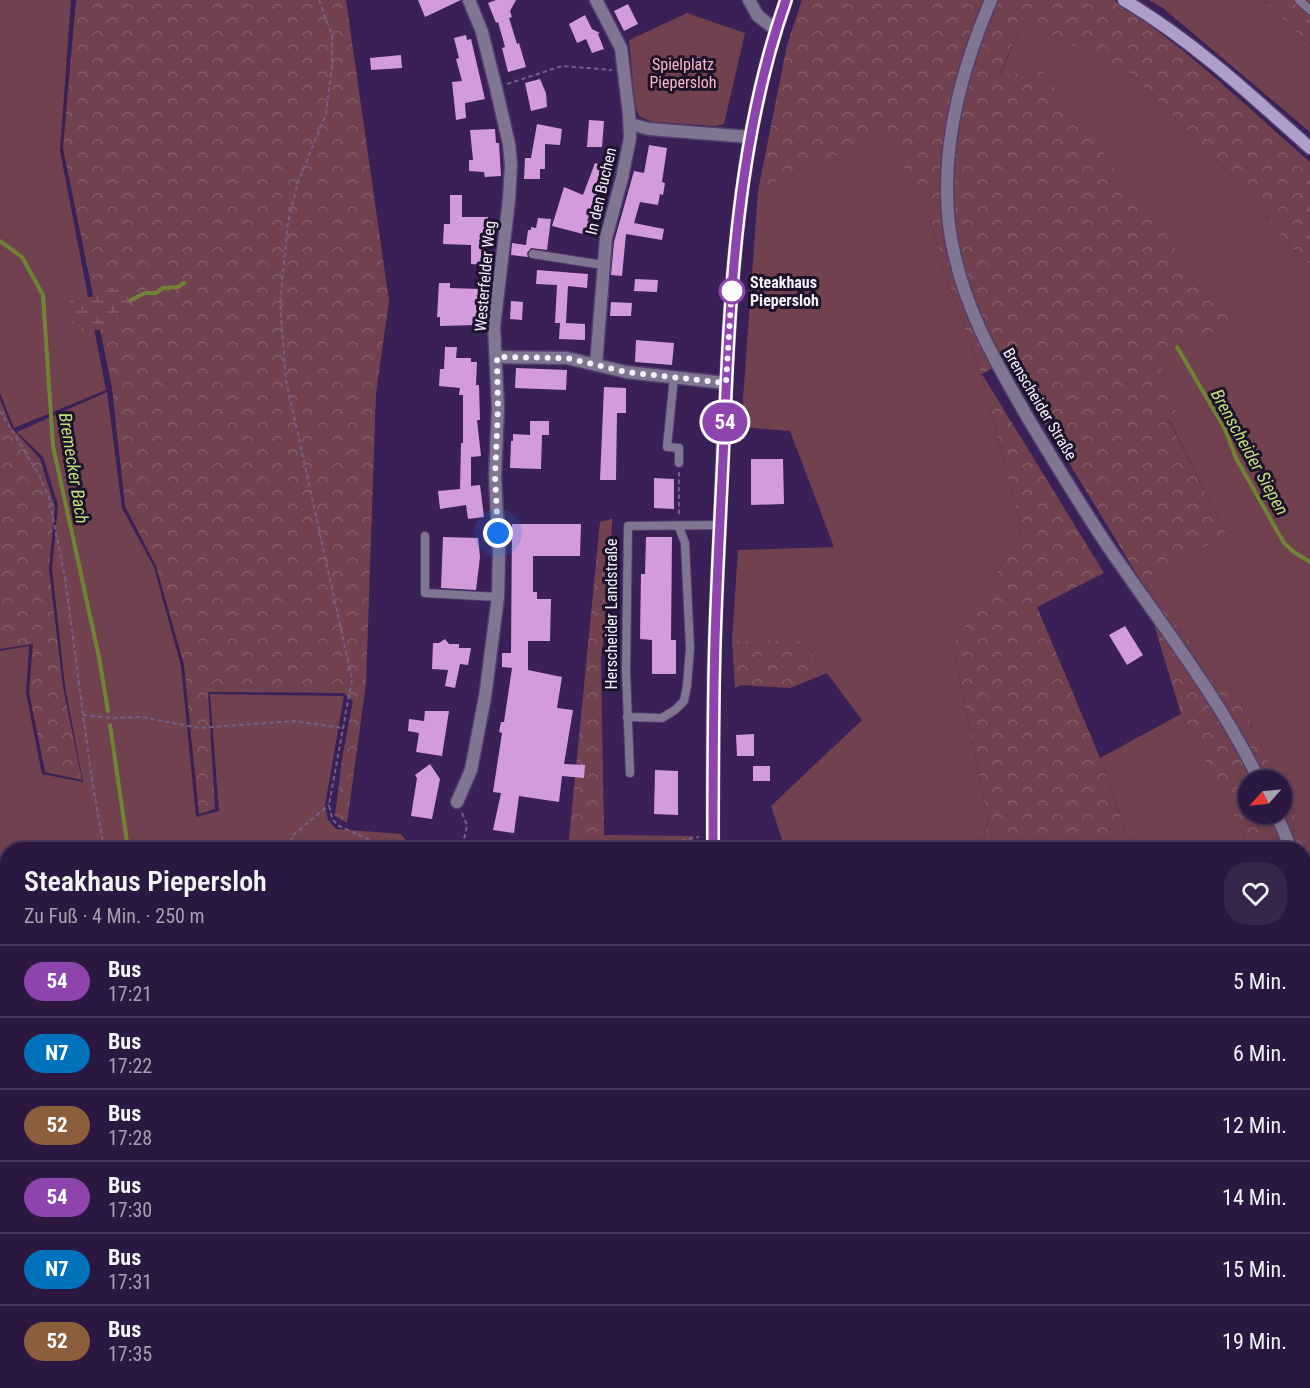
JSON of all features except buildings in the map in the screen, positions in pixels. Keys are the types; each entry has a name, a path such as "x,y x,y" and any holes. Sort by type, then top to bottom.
{"main road":[{"path":"713,842 714,661 726,383 735,247 750,137 775,29 786,0"},
{"path":"1124,0 1197,49 1310,148"}],"street":[{"name":"Westerfelder Weg","path":"457,802 471,770 485,697 498,597 499,552 495,477 498,408 494,327 511,165 509,144 482,32 469,0"},
{"name":"In den Buchen","path":"596,0 621,48 630,124 630,138 622,178 606,238 596,365"},
{"path":"749,0 758,16 775,29"},
{"name":"Brenscheider Straße","path":"991,0 970,58 951,124 947,174 949,225 972,313 998,368 1072,491 1224,716 1254,770"},
{"path":"630,124 649,129 750,137"},
{"path":"497,357 567,358 626,372 726,383"},
{"path":"1281,824 1288,842"}],"lane":[{"path":"1299,0 1310,10"},
{"path":"533,254 603,265"},
{"path":"674,377 667,447 679,448 679,463"},
{"name":"Herscheider Landstraße","path":"630,773 626,671 628,526 720,525"},
{"path":"627,717 662,718 684,701 690,648 685,543 679,527"},
{"path":"425,536 425,593 498,597"}],"path":[{"path":"319,0 332,35 332,65 326,114 298,182 288,222 280,303 286,380 352,679 329,805 336,825 374,842"},
{"path":"496,88 562,66 624,70"},
{"path":"0,411 39,475 50,498 103,842"},
{"path":"679,463 679,527"},
{"path":"83,715 111,718 141,717 199,728 294,721 343,728"},
{"path":"457,802 467,825 463,842"},
{"path":"290,842 293,835 329,805"},
{"path":"676,842 713,832"}],"green space":[{"path":"0,0 71,0 60,151 106,390 14,428 0,393"},
{"path":"76,0 346,0 389,301 376,393 366,683 347,823 335,816 342,759 353,701 344,693 208,692 215,809 199,814 184,665 156,566 125,506 112,388 63,148"},
{"path":"802,0 1114,0 1191,57 1310,162 1310,264 1296,252 1212,154 1127,71 1050,35 1021,25 999,77 1040,68 1233,325 1156,354 1177,413 1168,419 1227,535 1141,581 1007,361 982,374 1104,573 1037,607 1100,758 1130,842 983,842 988,821 953,645 1022,531 981,373 945,274 926,207 885,133 758,191 787,45"},
{"path":"1149,0 1264,0 1310,45 1310,132 1163,8"},
{"path":"1264,0 1310,0 1310,45"},
{"name":"Spielplatz Piepersloh","path":"687,13 745,33 724,124 716,126 652,122 639,116 635,107 629,40"},
{"path":"1021,25 1050,35 1127,71 1212,154 1296,252 1310,264 1310,842 1308,842 1292,810 1292,770 1273,770 1241,704 1141,581 1227,535 1168,418 1177,413 1155,354 1233,325 999,78"},
{"path":"885,132 926,207 945,274 981,373 1022,531 953,645 988,821 983,842 783,842 771,806 862,720 803,641 732,641 738,550 834,547 790,431 741,427 758,191"},
{"path":"114,287 131,300 108,329 75,332 71,320 70,299 99,296"},
{"path":"107,392 122,508 154,567 181,666 196,817 219,811 210,694 344,696 325,805 328,820 336,829 401,834 407,842 0,842 0,651 29,646 26,693 42,774 83,782 65,686 52,568 58,505 43,457 17,432"},
{"path":"0,399 11,427 40,459 55,507 49,569 63,687 82,780 45,772 29,692 33,644 0,649"},
{"path":"612,519 609,593 601,659 604,835 693,836 693,842 569,842 600,522"},
{"path":"1141,581 1241,704 1273,770 1238,770 1238,824 1181,714"},
{"path":"732,641 803,641 827,673 790,688 741,685 735,688"},
{"path":"1181,714 1247,842 1130,842 1100,758"},
{"path":"1292,810 1308,842 1247,842 1238,824 1292,824"}],"waterway":[{"name":"Bremecker Bach","path":"0,241 22,257 43,295 53,446 99,657 108,711"},
{"path":"131,300 145,293 156,293 163,288 178,287 184,283"},
{"name":"Brenscheider Siepen","path":"1177,347 1225,429 1236,458 1284,543 1310,562"},
{"name":"Bremecker Bach","path":"110,725 127,842"}],"bus line":[{"name":"54","path":"713,842 715,637 726,383 735,247 750,137 775,29 786,0"}],"place":[{"name":"Steakhaus Piepersloh","path":"732,291"}],"route":[{"path":"498,533 495,477 498,408 497,357 567,358 611,370 726,383 732,286 732,291"}]}
